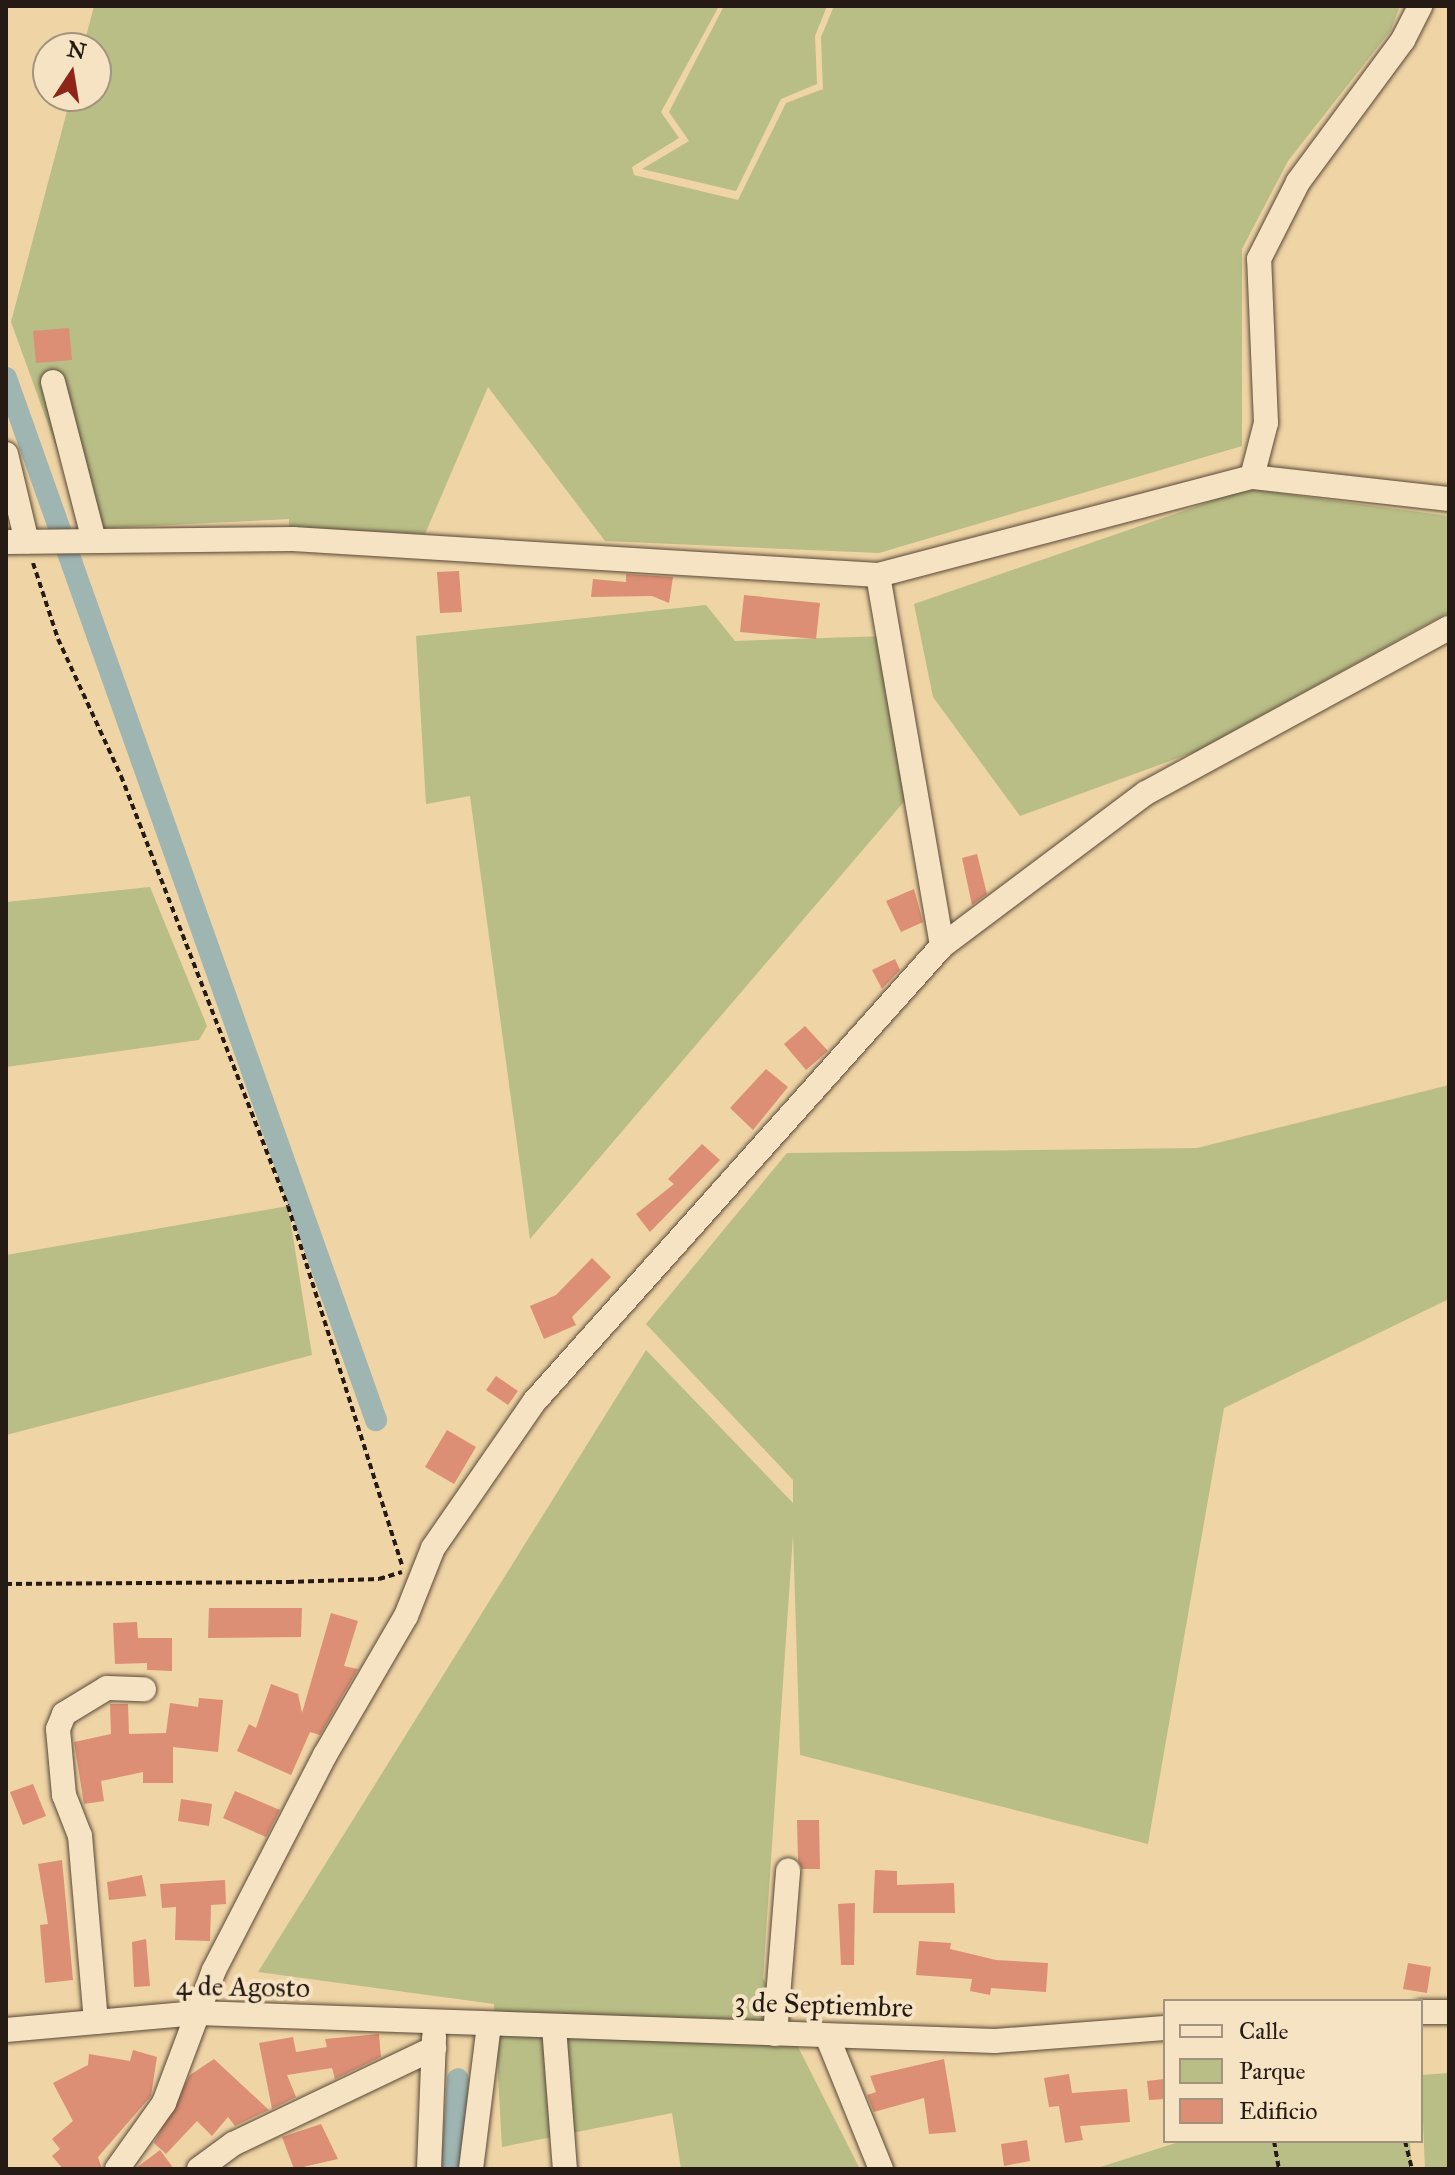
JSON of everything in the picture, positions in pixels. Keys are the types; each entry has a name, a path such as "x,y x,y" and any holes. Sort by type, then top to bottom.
{"street":[{"path":"1252,477 1266,423 1259,259 1298,182 1403,40 1420,6"},
{"path":"53,382 87,542"},
{"path":"6,454 24,542 309,539 878,575 1252,477 1449,499"},
{"path":"878,575 942,946"},
{"path":"117,2169 164,2103 197,2013 325,1755 413,1599 433,1548 534,1402 942,946 1146,793 1449,628"},
{"path":"96,2022 80,1836 64,1795 58,1729 64,1714 107,1688 144,1689"},
{"path":"775,2034 788,1871"},
{"path":"1423,2012 1449,2012"},
{"name":"4 de Agosto","path":"6,2030 197,2013 484,2024"},
{"path":"429,2169 435,2022"},
{"path":"471,2169 484,2024"},
{"name":"3 de Septiembre","path":"484,2024 995,2041 1163,2028"},
{"path":"554,2027 565,2169"},
{"path":"827,2036 881,2169"},
{"path":"199,2169 233,2144 434,2048"}],"path":[{"path":"24,542 58,639 121,776 288,1206 413,1599"},
{"path":"6,1584 364,1580 404,1571"},
{"path":"1274,2143 1279,2169"},
{"path":"1406,2143 1412,2169"}],"green space":[{"path":"94,6 719,6 661,112 679,138 632,167 634,175 738,200 786,103 823,89 821,37 834,6 1400,6 1391,30 1288,161 1242,249 1242,446 879,553 605,541 488,387 425,534 289,527 289,519 86,529 11,322 67,112 112,112 112,32 87,32"},
{"path":"724,6 827,6 815,36 817,84 781,99 736,191 642,169 689,141 669,112"},
{"path":"1247,489 1449,516 1449,612 1197,751 1020,816 933,697 914,604"},
{"path":"706,605 735,641 885,636 908,797 530,1239 470,796 426,804 416,636"},
{"path":"150,887 207,1026 199,1040 6,1067 6,902"},
{"path":"1449,1085 1449,1299 1224,1408 1148,1844 800,1755 793,1535 763,1978 860,2169 681,2169 672,2113 502,2147 494,2004 258,1972 646,1350 793,1503 793,1480 646,1324 787,1153 1197,1148"},
{"path":"288,1206 312,1355 6,1435 6,1255"},
{"path":"1449,2073 1449,2169 1425,2169 1423,2075"},
{"path":"1176,2143 1410,2143 1412,2169 1094,2169"}],"building":[{"path":"69,328 72,360 36,363 33,331"},
{"path":"459,571 462,612 440,613 437,572"},
{"path":"626,574 673,577 669,603 652,596 591,597 593,579 626,582"},
{"path":"744,595 820,603 816,639 740,632"},
{"path":"977,854 987,894 972,905 962,858"},
{"path":"914,889 923,922 901,932 886,901"},
{"path":"895,959 900,970 882,989 872,970"},
{"path":"805,1026 828,1051 806,1070 784,1044"},
{"path":"766,1069 788,1087 753,1130 730,1108"},
{"path":"702,1144 720,1160 650,1232 636,1214 674,1184 668,1179"},
{"path":"592,1258 611,1277 572,1317 576,1325 544,1339 530,1306 556,1295"},
{"path":"496,1376 518,1391 508,1405 486,1390"},
{"path":"447,1430 476,1447 454,1484 425,1467"},
{"path":"209,1608 302,1608 301,1637 208,1638"},
{"path":"331,1613 358,1621 344,1666 358,1669 320,1735 310,1732 291,1775 237,1751 249,1724 256,1728 271,1684 298,1694 302,1713"},
{"path":"137,1622 138,1638 172,1638 172,1671 147,1670 147,1663 115,1664 113,1623"},
{"path":"199,1698 223,1700 218,1752 173,1747 173,1783 143,1783 143,1772 101,1781 104,1801 84,1804 74,1742 111,1734 110,1704 128,1704 129,1734 166,1733 170,1703 198,1707"},
{"path":"33,1784 46,1816 23,1825 10,1792"},
{"path":"235,1791 280,1810 266,1837 223,1818"},
{"path":"181,1799 212,1804 209,1826 178,1821"},
{"path":"797,1820 819,1820 820,1869 802,1869 798,1860"},
{"path":"62,1860 73,1980 45,1983 40,1925 48,1924 38,1864"},
{"path":"875,1870 897,1871 897,1885 954,1883 955,1913 873,1913"},
{"path":"142,1875 146,1896 109,1900 107,1882"},
{"path":"225,1880 226,1904 211,1905 210,1941 175,1940 176,1907 162,1908 160,1884"},
{"path":"855,1903 854,1965 841,1965 838,1904"},
{"path":"146,1939 150,1986 134,1987 132,1942"},
{"path":"919,1941 951,1943 950,1949 996,1960 1048,1963 1046,1992 991,1988 990,1995 970,1991 972,1979 916,1975"},
{"path":"1408,1963 1431,1967 1427,1993 1403,1989"},
{"path":"379,2034 381,2057 335,2079 332,2068 287,2075 296,2097 272,2109 259,2043 293,2037 296,2052 327,2047 325,2039"},
{"path":"133,2050 157,2057 151,2096 98,2157 102,2169 63,2169 52,2156 60,2149 52,2139 73,2121 53,2083 88,2065 89,2054 130,2061"},
{"path":"214,2059 269,2110 235,2126 228,2117 212,2136 197,2121 166,2154 154,2143 190,2075"},
{"path":"944,2059 956,2132 929,2134 924,2098 874,2112 867,2095 876,2092 870,2076"},
{"path":"1069,2074 1072,2093 1127,2089 1130,2122 1080,2126 1083,2140 1065,2143 1059,2106 1049,2107 1044,2078"},
{"path":"1163,2079 1163,2099 1149,2100 1147,2081"},
{"path":"321,2124 338,2159 294,2169 282,2137"},
{"path":"1027,2140 1030,2161 1004,2166 1001,2144"},
{"path":"160,2150 174,2169 135,2169 136,2168"}],"waterway":[{"path":"6,378 376,1420"},
{"path":"452,2169 458,2079"}]}
